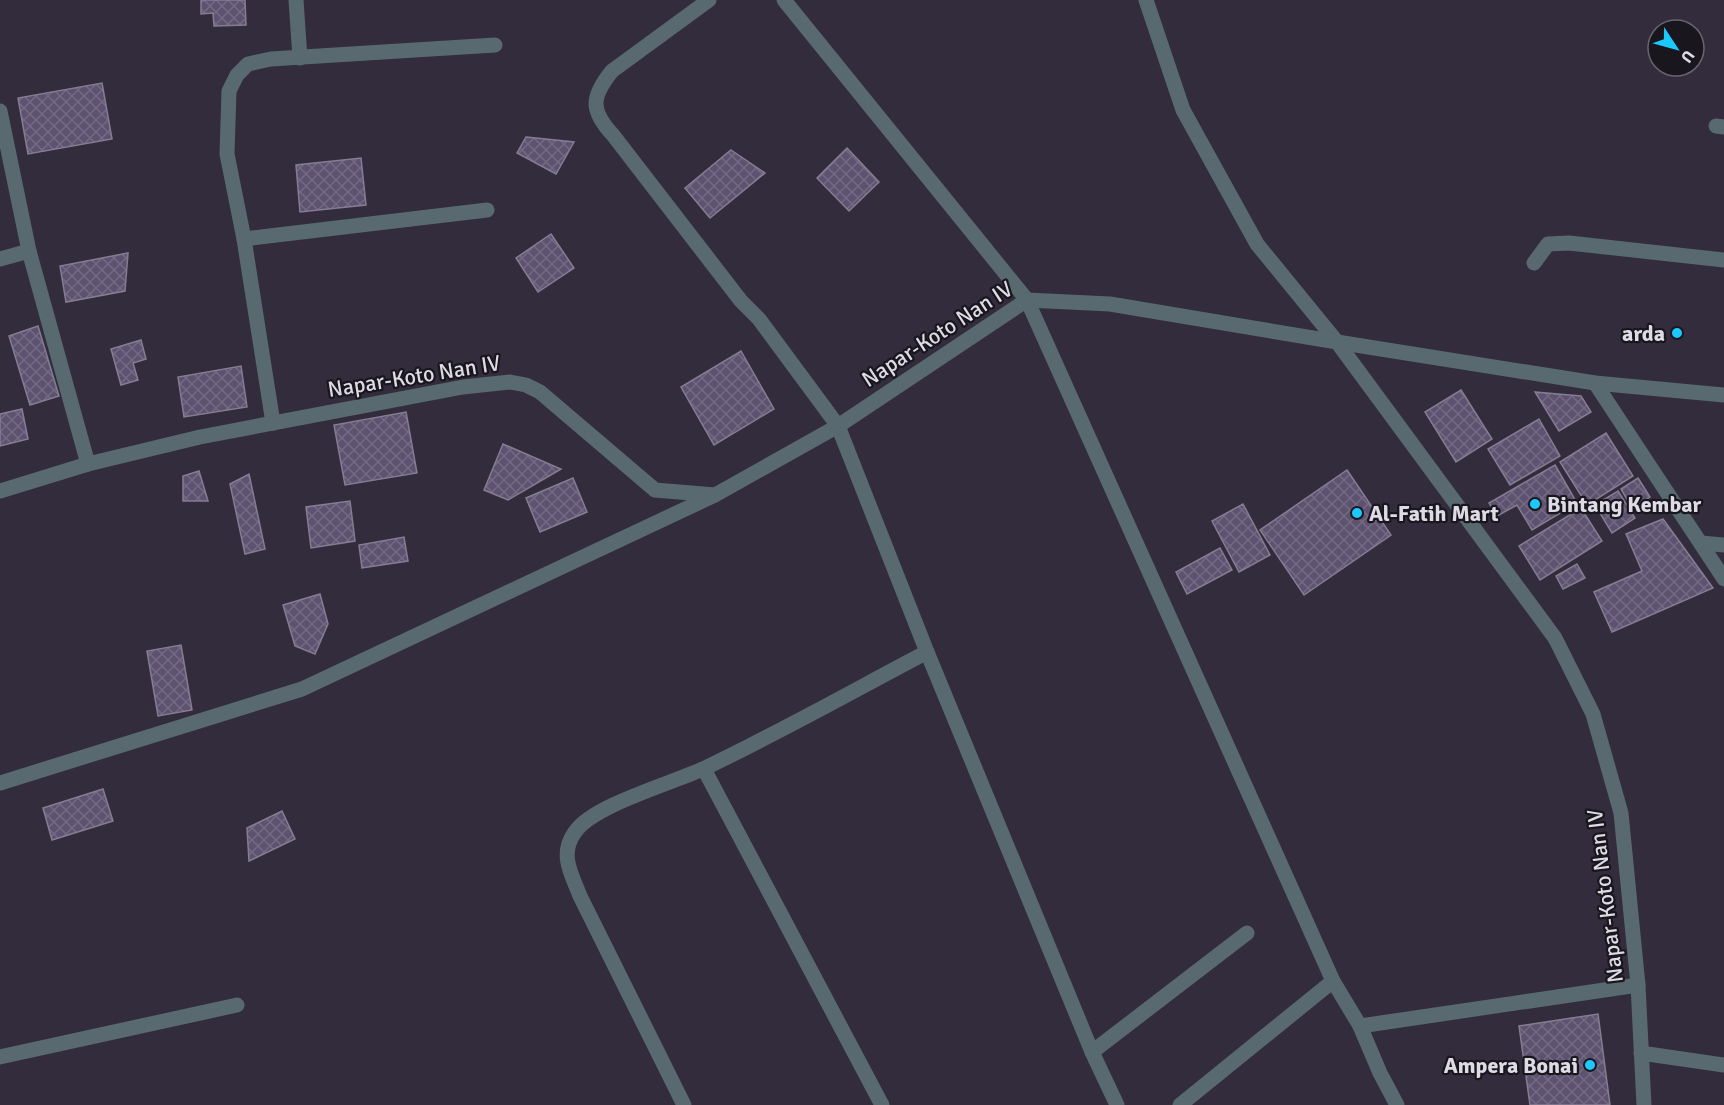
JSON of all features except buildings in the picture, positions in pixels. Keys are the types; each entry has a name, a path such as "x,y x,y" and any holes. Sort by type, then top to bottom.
{"street":[{"path":"296,0 300,58"},
{"path":"709,0 612,71 599,87 596,101 600,121 741,301 759,319 838,426 927,652 1092,1052 1117,1105"},
{"path":"784,0 1027,300 1333,981 1360,1026 1380,1073 1397,1105"},
{"path":"1146,0 1183,110 1257,244 1337,342 1595,383 1724,395"},
{"path":"273,423 244,239 227,154 229,91 237,75 248,64 270,59 495,45"},
{"path":"0,111 29,251 88,464"},
{"path":"244,239 487,210"},
{"path":"1534,263 1548,244 1569,243 1724,260"},
{"path":"0,259 29,251"},
{"name":"Napar-Koto Nan IV","path":"0,492 88,464 200,437 463,387 510,382 526,385 540,392 654,490 715,495 838,426 1027,300 1110,304 1337,342 1555,638 1593,714 1621,813 1638,985 1644,1105"},
{"path":"1595,383 1724,579"},
{"path":"0,783 302,689 715,495"},
{"path":"1701,543 1724,545"},
{"path":"684,1105 580,896 567,864 566,853 569,841 576,830 587,820 621,801 704,769 927,652"},
{"path":"704,769 882,1105"},
{"path":"1092,1052 1247,933"},
{"path":"1180,1105 1333,981"},
{"path":"1360,1026 1638,985"},
{"path":"0,1057 237,1005"},
{"path":"1641,1053 1724,1065"}],"place":[{"name":"arda","path":"1677,333"},
{"name":"Bintang Kembar","path":"1535,504"},
{"name":"Al-Fatih Mart","path":"1357,513"},
{"name":"Ampera Bonai","path":"1590,1065"}]}
